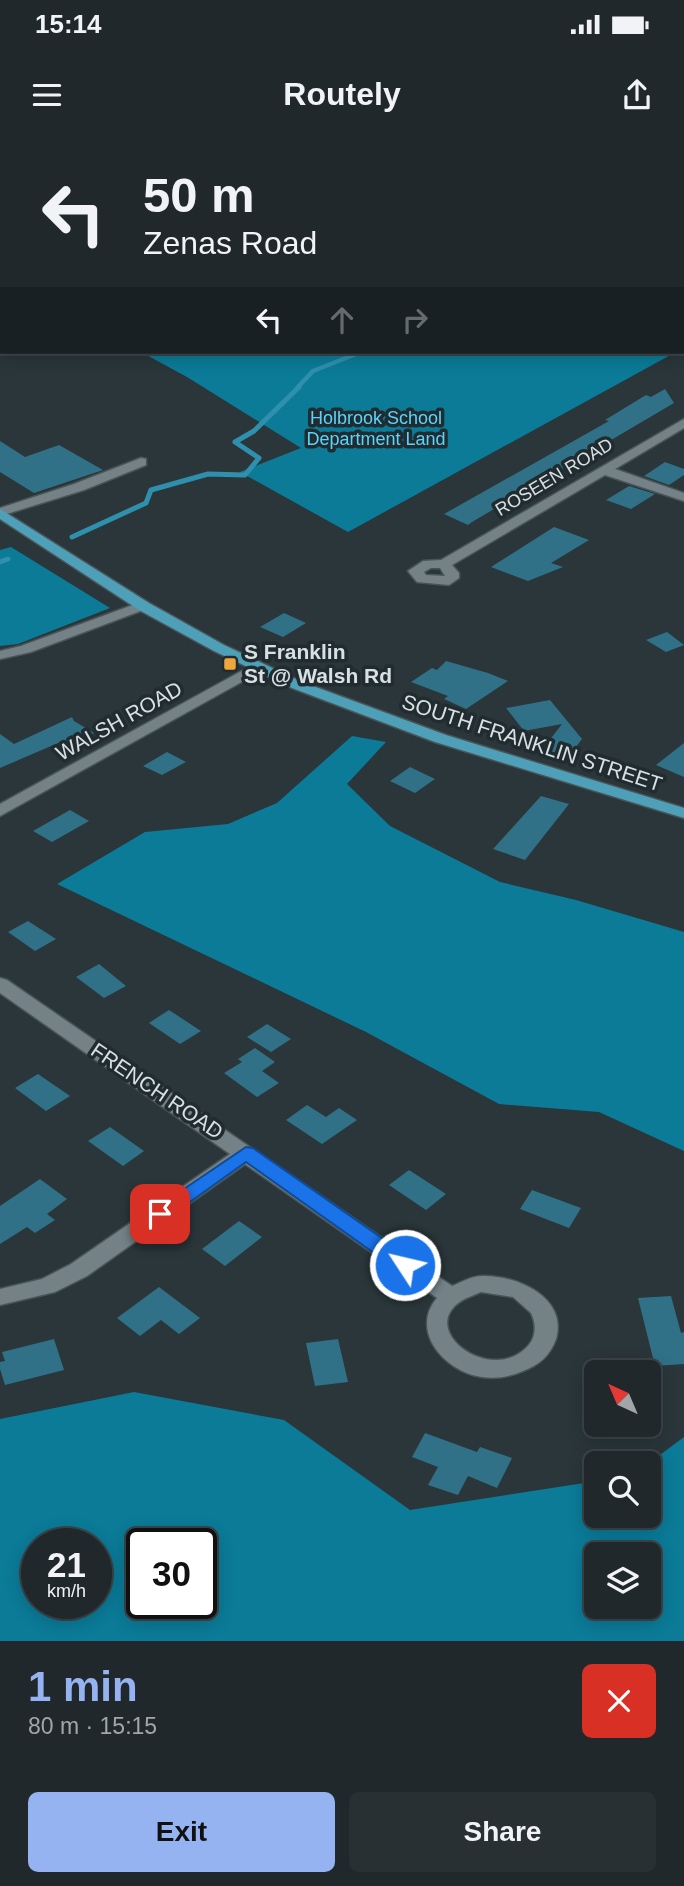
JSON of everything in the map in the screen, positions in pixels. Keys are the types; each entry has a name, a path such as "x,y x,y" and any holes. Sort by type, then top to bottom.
{"main road":[{"name":"SOUTH FRANKLIN STREET","path":"0,512 71,563 141,606 258,667 396,723 684,813"}],"street":[{"name":"ROSEEN ROAD","path":"444,564 684,423"},
{"path":"0,512 79,487 141,463"},
{"path":"604,470 684,497"},
{"path":"0,655 26,649 141,606"},
{"name":"WALSH ROAD","path":"0,811 258,667"},
{"name":"FRENCH ROAD","path":"0,984 450,1296"},
{"path":"0,1297 39,1289 79,1270 246,1153"},
{"path":"488,1284 513,1288 539,1306 546,1318 544,1344 535,1356 505,1369 470,1365 454,1357 443,1346 436,1333 440,1307 450,1296 463,1289 488,1284"}],"green space":[{"name":"Holbrook School Department Land","path":"145,354 672,354 348,532 240,472 301,448"},
{"path":"11,547 110,608 18,644 0,646 0,550"},
{"path":"352,736 386,742 347,784 390,826 500,882 576,900 684,932 684,1151 599,1112 499,1104 366,1032 57,884 145,832 228,824 277,803"},
{"path":"134,1392 284,1420 410,1510 584,1483 584,1528 661,1528 661,1454 684,1437 684,1641 0,1641 0,1419"}],"building":[{"path":"665,389 674,403 468,525 444,514 609,421 605,420 646,395 651,397"},
{"path":"0,441 25,457 59,445 103,470 34,493 0,472"},
{"path":"665,462 684,469 684,475 669,485 644,476"},
{"path":"629,486 655,494 631,509 606,500"},
{"path":"554,527 589,540 551,563 563,567 528,581 491,567"},
{"path":"284,613 306,623 283,637 260,627"},
{"path":"667,632 684,645 666,652 646,640"},
{"path":"446,661 508,681 466,709 444,699 448,696 411,682 432,668 437,670"},
{"path":"550,700 582,739 568,757 542,750 562,724 524,731 506,708"},
{"path":"72,717 94,733 71,744 65,740 0,768 0,734 14,744"},
{"path":"684,743 684,777 656,765"},
{"path":"167,752 186,762 162,775 143,766"},
{"path":"410,767 435,779 415,793 390,781"},
{"path":"541,796 569,804 525,860 493,849"},
{"path":"70,810 89,821 52,842 33,831"},
{"path":"28,921 56,939 35,951 8,932"},
{"path":"99,964 126,986 104,998 76,977"},
{"path":"169,1010 201,1031 180,1044 149,1023"},
{"path":"267,1024 291,1039 271,1052 247,1037"},
{"path":"255,1048 275,1062 262,1071 279,1083 257,1097 224,1073 242,1062 238,1059"},
{"path":"38,1074 70,1096 46,1111 15,1088"},
{"path":"307,1105 326,1117 339,1108 357,1120 322,1144 286,1120"},
{"path":"110,1127 144,1151 123,1166 88,1141"},
{"path":"409,1170 446,1194 426,1210 389,1185"},
{"path":"40,1179 67,1199 47,1214 55,1220 35,1233 27,1227 0,1244 0,1206"},
{"path":"532,1190 581,1208 569,1228 520,1209"},
{"path":"239,1221 262,1237 225,1266 202,1249"},
{"path":"159,1287 200,1318 179,1334 161,1320 140,1336 117,1318"},
{"path":"671,1296 681,1333 684,1332 684,1364 662,1366 662,1360 654,1360 638,1298"},
{"path":"54,1339 64,1370 5,1385 0,1369 0,1362 5,1361 2,1352"},
{"path":"338,1339 348,1382 315,1386 306,1343"},
{"path":"425,1433 477,1452 480,1447 512,1458 497,1488 468,1476 458,1495 428,1485 438,1467 412,1457"}],"waterway":[{"path":"297,388 313,371 356,354"},
{"path":"72,537 146,503 151,490 208,474 245,475 259,458 235,442 254,431 299,387"},
{"path":"0,562 8,559"}],"place":[{"name":"S Franklin St @ Walsh Rd","path":"230,664"}],"route":[{"path":"160,1214 246,1153 405,1265"}]}
